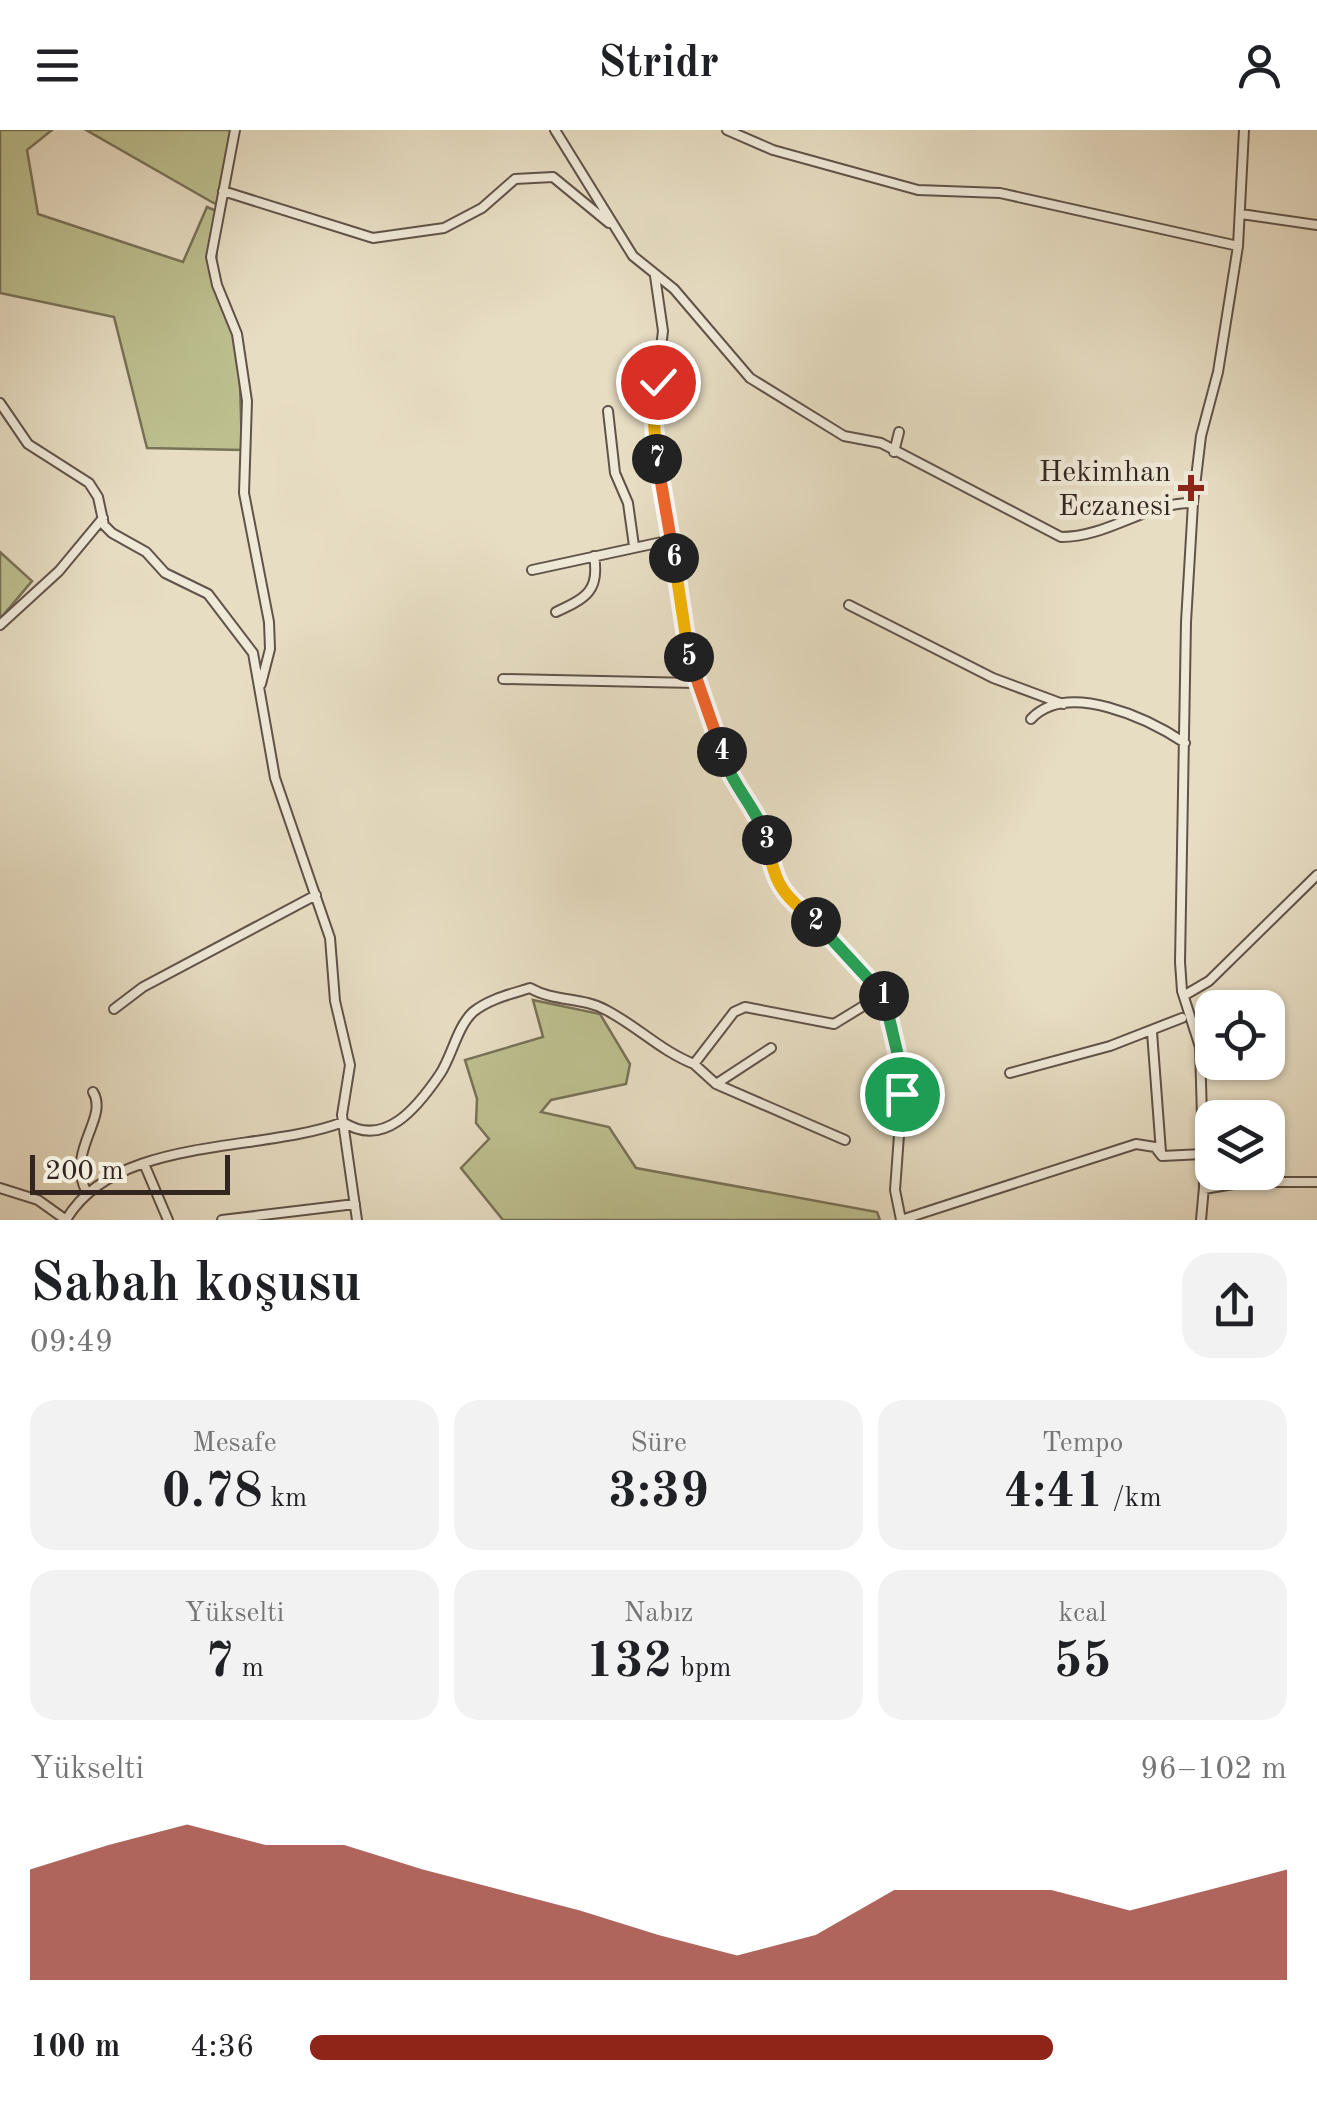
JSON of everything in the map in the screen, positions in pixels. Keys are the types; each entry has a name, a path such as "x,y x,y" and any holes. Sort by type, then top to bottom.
{"street":[{"path":"234,130 211,257 217,286 237,334 246,401 244,493 269,622 270,649 260,688"},
{"path":"555,130 633,256 674,288 750,378 844,436 881,443 1061,538 1088,537 1174,502 1194,503"},
{"path":"727,130 773,150 918,190 1000,193 1238,246"},
{"path":"1201,1100 1200,1048 1185,995 1180,822 1186,622 1201,436 1218,372 1238,246 1244,130"},
{"path":"223,191 373,238 444,228 482,208 515,179 552,177 616,229"},
{"path":"1241,214 1317,226"},
{"path":"655,276 663,331 653,412 696,683 727,770 760,819 771,869 783,894 856,960 883,994 899,1060 895,1190 901,1220 1136,1144 1154,1147 1161,1154 1195,1154"},
{"path":"0,404 28,444 89,483 112,533 146,552 165,573 208,594 223,608 253,652 275,778 330,938 335,1002 350,1065 343,1122 357,1220"},
{"path":"608,411 614,473 628,503 634,546"},
{"path":"894,452 900,432"},
{"path":"0,625 58,572 103,518"},
{"path":"532,570 671,540"},
{"path":"556,612 588,597 598,578 594,556"},
{"path":"849,606 993,678 1063,704 1124,710 1185,743"},
{"path":"503,679 696,683"},
{"path":"1031,719 1045,708 1063,704"},
{"path":"1185,995 1209,981 1317,876"},
{"path":"114,1008 144,987 316,895"},
{"path":"0,1188 38,1200 51,1217 66,1220 86,1191 186,1149 300,1136 343,1122 368,1134 383,1132 440,1074 470,1014 491,1000 530,988 545,997 602,1007 644,1038 694,1064 716,1084 845,1140"},
{"path":"694,1064 734,1012 745,1007 834,1024 883,994"},
{"path":"1010,1073 1152,1032 1182,1018"},
{"path":"1152,1032 1161,1154"},
{"path":"716,1084 771,1048"},
{"path":"86,1191 77,1174 86,1136 96,1116 98,1100 93,1092"},
{"path":"144,1166 168,1220"},
{"path":"1285,1182 1317,1182"},
{"path":"1201,1220 1204,1190"},
{"path":"222,1220 354,1204"}],"green space":[{"path":"0,130 52,130 27,150 38,214 183,262 207,207 219,212 215,279 239,351 242,450 147,448 114,317 0,293"},
{"path":"86,130 232,130 220,206 210,201"},
{"path":"0,552 32,581 0,619"},
{"path":"533,1000 600,1014 630,1064 626,1084 551,1100 541,1112 609,1127 636,1168 877,1212 880,1220 503,1220 461,1168 489,1139 476,1123 477,1099 465,1060 543,1037"}],"place":[{"name":"Hekimhan Eczanesi","path":"1191,488"}],"route":[{"path":"658,382 653,412 657,464 692,675 727,770 760,819 775,881 783,894 856,960 886,1000 902,1094"}]}
